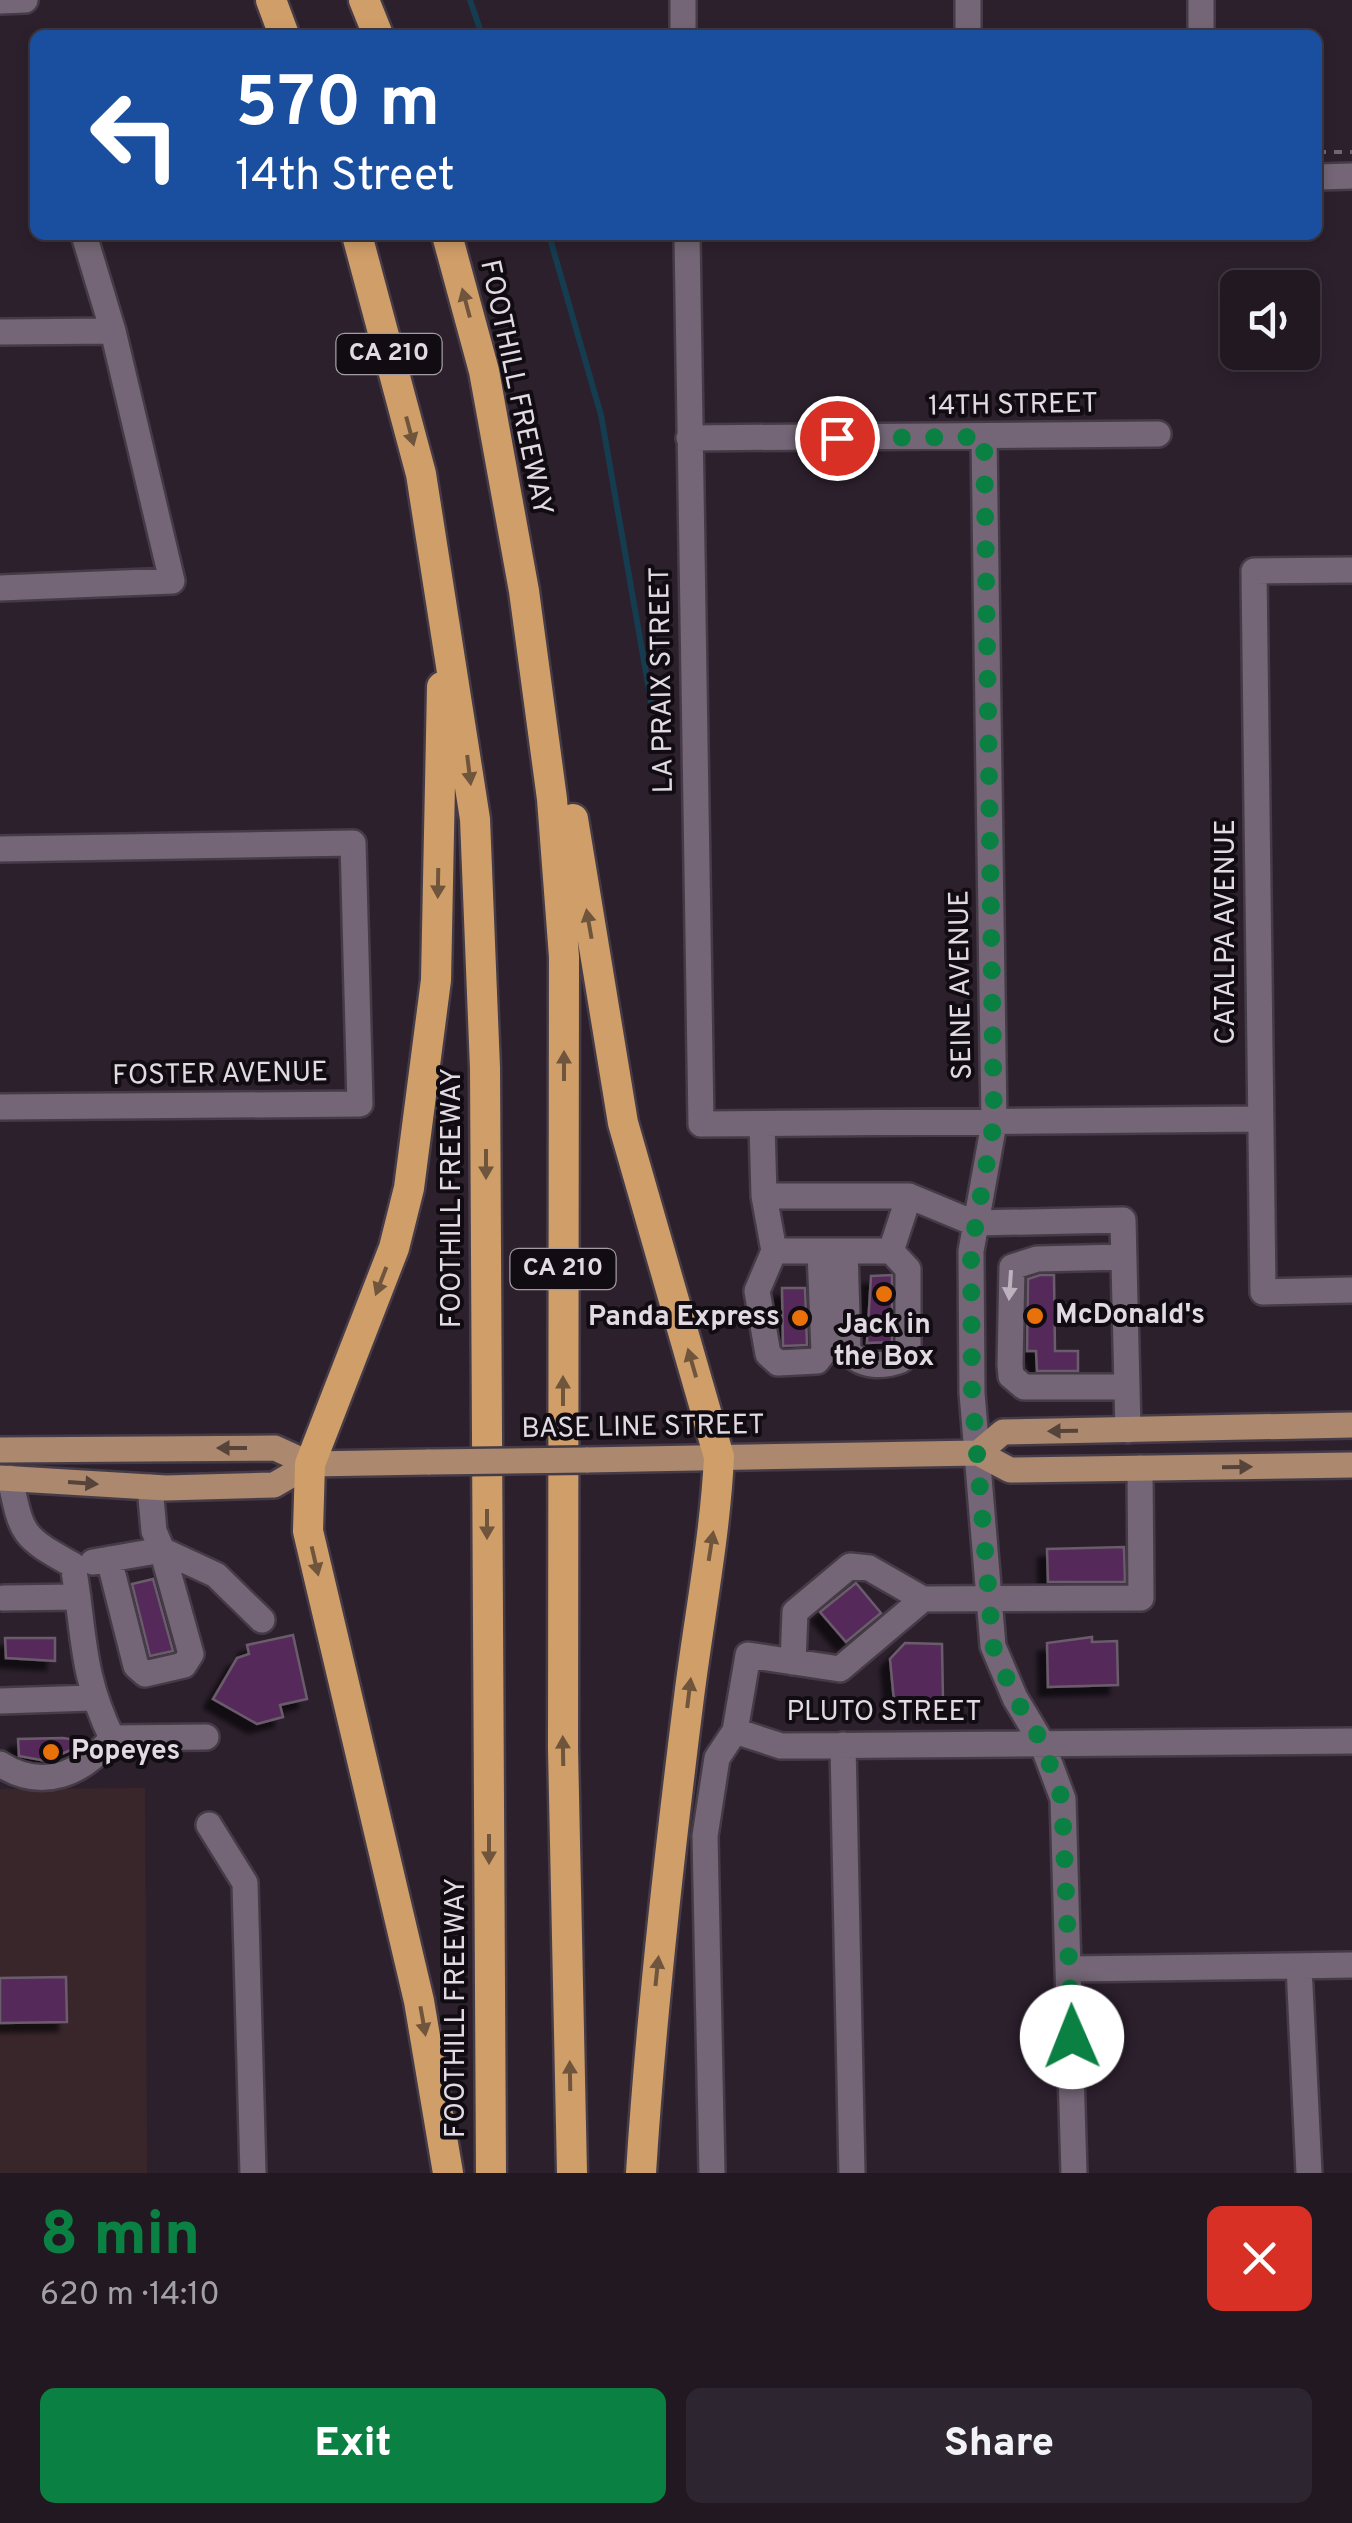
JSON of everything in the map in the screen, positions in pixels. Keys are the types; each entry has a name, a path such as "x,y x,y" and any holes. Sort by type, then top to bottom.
{"highway":[{"path":"271,0 282,30"},
{"path":"364,0 376,30"},
{"name":"FOOTHILL FREEWAY","path":"358,240 421,474 444,604 474,820 485,1068 491,2173"},
{"name":"FOOTHILL FREEWAY","path":"448,240 484,371 542,712 564,957 563,1748 572,2173"},
{"path":"484,371 528,511 557,687 579,868 624,1123 719,1457 716,1509 696,1635 656,1972 641,2173"},
{"path":"444,604 436,980 409,1188 394,1248 310,1464 308,1532 419,2001 448,2173"}],"main road":[{"name":"BASE LINE STREET","path":"978,1453 1004,1432 1352,1425"},
{"path":"1287,1466 1286,1450 1295,1442 1352,1439"},
{"name":"BASE LINE STREET","path":"5,1450 275,1448 310,1464 978,1453 1010,1470 1352,1465"},
{"path":"5,1450 5,1478"},
{"name":"BASE LINE STREET","path":"5,1478 150,1488 274,1485 310,1464"}],"street":[{"path":"0,1 25,0"},
{"path":"683,0 684,30"},
{"path":"968,0 968,30"},
{"path":"1200,0 1202,30"},
{"path":"1322,177 1352,176"},
{"path":"0,588 172,581 113,331 86,240"},
{"name":"LA PRAIX STREET","path":"687,240 701,1124 762,1124"},
{"path":"0,332 113,331"},
{"name":"14TH STREET","path":"689,438 1158,434"},
{"name":"SEINE AVENUE","path":"984,437 994,1122 974,1223 972,1393 993,1646 1015,1698 1042,1742 1062,1799 1071,1969 1074,2173"},
{"name":"CATALPA AVENUE","path":"1352,570 1254,571 1263,1292 1352,1290"},
{"name":"FOSTER AVENUE","path":"0,849 353,843 360,1104 0,1107"},
{"path":"833,1251 824,1352 818,1361 778,1363 768,1354 757,1291 774,1251 764,1196 762,1124 1259,1119"},
{"path":"764,1196 909,1196 974,1223 1123,1220 1128,1430"},
{"path":"891,1251 909,1196"},
{"path":"1124,1252 1046,1247 1036,1259 1019,1262 1008,1273 1011,1376 1024,1387 1127,1387"},
{"path":"774,1251 833,1251 891,1251 908,1269 908,1348 901,1360 862,1363 848,1350 833,1251"},
{"path":"793,1662 795,1612 850,1566 868,1568 924,1599 1141,1598 1140,1468"},
{"path":"5,1478 21,1528 36,1545 73,1565 162,1550 216,1575 262,1620"},
{"path":"110,1559 136,1666 145,1674 184,1665 191,1654 154,1531 150,1488"},
{"path":"73,1565 83,1660 92,1698 112,1738"},
{"path":"4,1598 78,1597"},
{"path":"712,2173 705,1836 716,1758 735,1731 748,1655 840,1670 924,1599"},
{"path":"0,1701 92,1698"},
{"name":"PLUTO STREET","path":"735,1731 781,1746 1352,1741"},
{"path":"0,1764 20,1773 65,1776 91,1764 112,1738 206,1736"},
{"path":"842,1746 852,2173"},
{"path":"209,1824 245,1883 253,2173"},
{"path":"1071,1969 1352,1965"},
{"path":"1299,1966 1308,2173"}],"path":[{"path":"1322,152 1352,152"}],"shaded area":[{"path":"145,1788 147,2173 0,2173 0,1789"}],"building":[{"name":"Jack in the Box","path":"892,1275 892,1342 867,1343 871,1276"},
{"path":"1054,1275 1055,1351 1078,1351 1078,1371 1037,1371 1036,1351 1027,1351 1028,1279"},
{"name":"Panda Express","path":"782,1288 805,1288 807,1345 783,1346"},
{"path":"1124,1547 1125,1582 1048,1582 1047,1549"},
{"path":"153,1579 173,1651 150,1656 132,1584"},
{"path":"856,1583 881,1613 846,1642 820,1612"},
{"path":"293,1635 307,1699 280,1705 283,1717 257,1724 213,1699 237,1658 249,1654 247,1645"},
{"path":"1092,1637 1092,1642 1117,1641 1118,1685 1048,1687 1047,1643"},
{"path":"5,1638 55,1638 55,1661 6,1658"},
{"path":"905,1643 942,1644 943,1700 894,1701 890,1659"},
{"path":"18,1739 82,1741 82,1745 46,1761 19,1756"},
{"path":"66,1977 67,2022 0,2023 0,1978"}],"waterway":[{"path":"470,0 480,30"},
{"path":"550,240 601,415 652,707"}],"place":[{"name":"Jack in the Box","path":"884,1294"},
{"name":"McDonald's","path":"1035,1316"},
{"name":"Panda Express","path":"800,1318"},
{"name":"Popeyes","path":"51,1752"}],"route":[{"path":"837,438 984,437 994,1122 977,1200 971,1251 972,1393 993,1646 1015,1698 1042,1742 1062,1799 1072,2037"}]}
